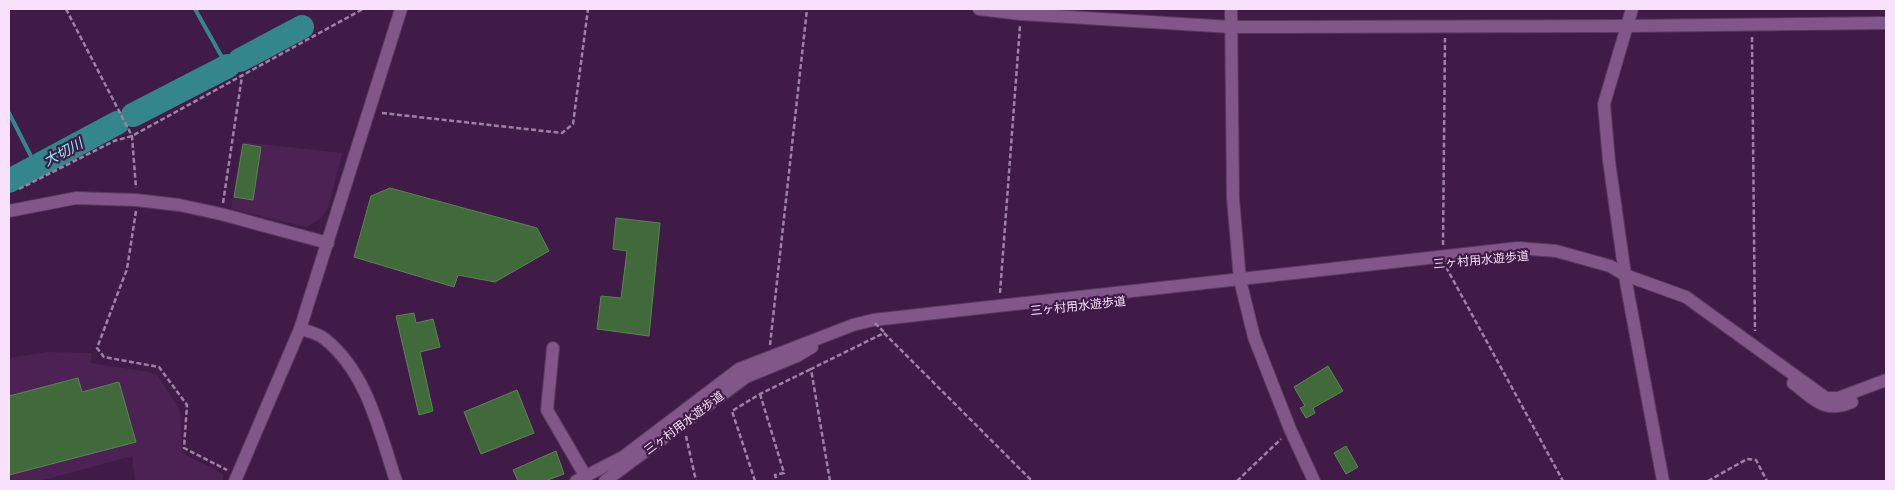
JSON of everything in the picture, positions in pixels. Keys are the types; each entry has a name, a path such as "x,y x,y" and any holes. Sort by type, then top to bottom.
{"street":[{"path":"236,479 300,329 401,9"},
{"path":"979,9 1021,14 1231,27 1886,23"},
{"path":"1231,9 1233,198 1241,284 1254,337 1290,429 1314,481"},
{"path":"1632,9 1604,104 1626,279 1663,481"},
{"path":"9,211 76,198 136,200 179,205 221,214 328,243"},
{"path":"553,348 547,410 581,479 623,457 739,369 854,325 874,320 998,306 1241,284 1518,248 1556,251 1610,266 1626,279 1684,302 1820,404 1833,408 1886,388"},
{"path":"1626,279 1686,297 1826,398 1838,398 1886,380"},
{"name":"三ヶ村用水遊歩道","path":"605,481 682,422 746,377 797,356 811,347 817,348 864,330 1241,284"},
{"path":"300,329 324,338 346,361 358,378 369,399 396,481"}],"path":[{"path":"66,9 132,136 136,200 135,227 127,269 97,348 104,357 159,367 187,405 184,448 236,479"},
{"path":"19,189 114,141 132,136 364,9"},
{"path":"368,112 562,133 573,124 588,9"},
{"path":"768,358 807,9"},
{"path":"998,306 1021,14"},
{"path":"1752,24 1755,345"},
{"path":"1445,25 1444,259 1563,481"},
{"path":"221,214 242,76"},
{"path":"876,323 1032,481"},
{"path":"755,481 732,411 760,394 884,333"},
{"path":"811,370 830,481"},
{"path":"760,394 784,473 776,475 777,481"},
{"path":"682,422 696,481"},
{"path":"1237,481 1290,429"},
{"path":"1708,481 1747,459 1756,460 1767,481"}],"shaded area":[{"path":"242,142 342,153 328,208 321,218 306,227 231,209"},
{"path":"48,352 91,353 91,363 150,372 158,376 180,410 182,453 223,474 223,481 135,481 132,456 40,481 9,481 9,359"}],"building":[{"path":"243,144 261,147 253,200 234,197"},
{"path":"390,188 537,228 549,251 495,282 458,275 454,287 354,257 371,196"},
{"path":"616,218 660,223 649,336 597,329 601,296 621,298 627,251 613,249"},
{"path":"414,313 416,323 433,319 440,347 420,352 433,411 419,415 396,316"},
{"path":"1328,366 1343,391 1313,408 1315,413 1306,418 1300,408 1305,406 1294,387"},
{"path":"78,378 82,392 119,382 136,442 9,475 9,396"},
{"path":"517,390 534,433 481,454 464,412"},
{"path":"1346,446 1358,467 1346,474 1334,453"},
{"path":"556,451 564,474 545,481 518,481 513,470"}],"waterway":[{"path":"195,9 227,66"},
{"name":"大切川","path":"240,60 302,27"},
{"name":"大切川","path":"133,115 228,66"},
{"path":"9,113 36,166"},
{"name":"大切川","path":"9,181 117,123"}]}
